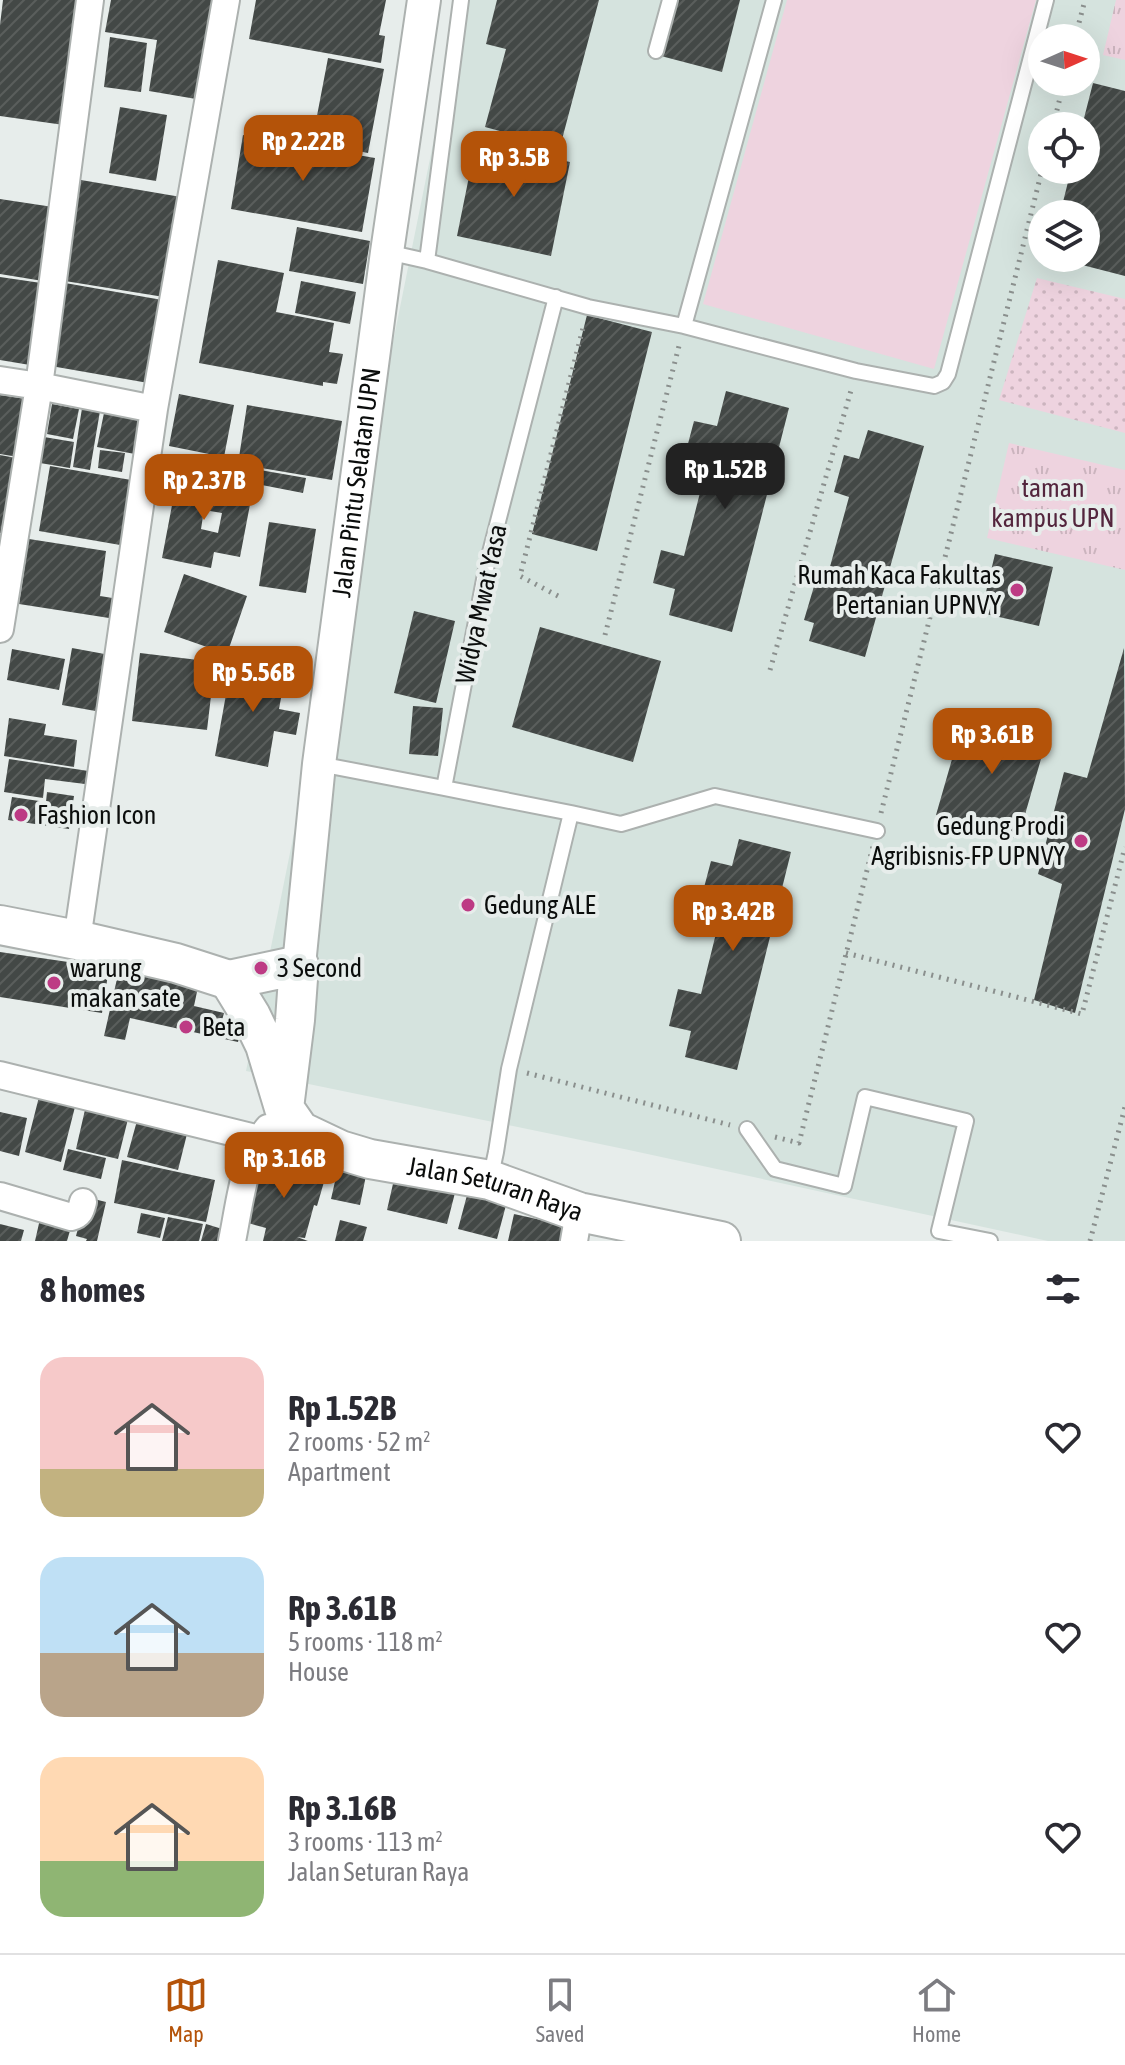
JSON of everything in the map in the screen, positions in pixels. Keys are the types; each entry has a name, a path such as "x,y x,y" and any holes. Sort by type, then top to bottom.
{"main road":[{"path":"0,925 176,963 229,980 299,965 284,1108"},
{"name":"Jalan Seturan Raya","path":"229,980 265,1045 284,1108 300,1131 340,1150 370,1159 490,1180 577,1226 721,1241"}],"street":[{"path":"0,629 39,386 90,0"},
{"path":"77,940 154,409 226,0"},
{"name":"Jalan Pintu Selatan UPN","path":"299,965 319,764 398,255 424,0"},
{"path":"0,380 154,409"},
{"path":"0,1075 259,1139"},
{"path":"232,1241 251,1154 284,1108"},
{"path":"0,1196 71,1217 80,1213 83,1202"}],"lane":[{"path":"427,261 461,0"},
{"path":"656,51 670,0"},
{"path":"684,326 774,0"},
{"path":"398,255 588,307 684,326 856,371 934,386 943,382 948,374 1046,0"},
{"name":"Widya Mwat Yasa","path":"444,788 487,564 556,297"},
{"path":"319,764 621,824 715,796 877,831"},
{"path":"490,1180 509,1069 571,813"},
{"path":"747,1129 775,1169 844,1186 865,1097 966,1121 939,1231 990,1241"}],"path":[{"path":"1079,24 1085,0"},
{"path":"509,1069 799,1143 1039,184"},
{"path":"558,596 520,576 588,307"},
{"path":"605,635 684,326"},
{"path":"770,670 856,371"},
{"path":"846,953 1082,1014 1125,847"},
{"path":"1090,1241 1125,1107"}],"shaded area":[{"path":"462,0 1125,0 1125,1241 1048,1241 246,1071"}],"green space":[{"path":"787,0 1036,0 934,369 703,304"},
{"path":"1116,0 1125,0 1125,60 1103,55"},
{"path":"1037,278 1125,299 1125,433 999,400"},
{"name":"taman kampus UPN","path":"1009,443 1125,470 1125,570 987,538"}],"building":[{"path":"3,0 81,0 64,125 0,116"},
{"path":"111,0 218,0 202,100 149,91 157,40 105,32"},
{"path":"256,0 386,0 379,35 385,36 381,63 249,39"},
{"path":"497,0 599,0 560,147 485,127 506,49 486,44"},
{"path":"675,0 740,0 722,72 661,56"},
{"path":"110,37 147,43 141,92 104,87"},
{"path":"328,58 384,69 368,153 312,142"},
{"path":"1100,85 1125,91 1125,276 1100,270 1100,200 1064,200 1068,184 1100,184 1100,112 1086,112 1090,96 1100,96"},
{"path":"120,107 167,115 156,181 109,173"},
{"path":"243,135 375,158 362,232 231,209"},
{"path":"476,142 570,162 551,256 457,236"},
{"path":"81,180 181,197 164,297 65,281"},
{"path":"0,199 53,207 43,281 0,274"},
{"path":"297,227 370,241 363,284 289,271"},
{"path":"218,260 284,273 276,312 334,323 329,352 343,354 337,384 323,382 323,386 199,363"},
{"path":"0,277 48,284 36,366 0,360"},
{"path":"301,281 356,292 350,324 295,313"},
{"path":"65,283 168,301 154,384 51,366"},
{"path":"587,315 652,332 597,551 532,534"},
{"path":"726,391 789,408 732,632 669,615 675,589 653,583 661,550 684,556 708,461 685,455 694,421 717,426"},
{"path":"179,394 234,405 224,457 169,446"},
{"path":"0,395 33,400 24,458 0,454"},
{"path":"52,404 79,409 73,439 47,434"},
{"path":"247,405 342,421 332,480 238,464"},
{"path":"82,408 100,411 90,470 73,467"},
{"path":"104,413 142,420 135,454 97,447"},
{"path":"868,430 924,446 865,657 809,641 814,623 804,620 815,583 825,585 849,497 834,492 844,455 859,459"},
{"path":"44,437 74,442 70,468 40,463"},
{"path":"100,450 125,453 122,472 98,468"},
{"path":"0,455 16,458 4,533 0,533"},
{"path":"50,466 137,481 126,546 39,531"},
{"path":"249,468 306,478 303,493 246,482"},
{"path":"162,477 252,494 240,557 214,552 211,568 162,558 173,500 158,498","holes":["204,510 222,513 218,533 201,529"]},
{"path":"269,522 316,529 306,593 259,586"},
{"path":"29,539 106,551 100,596 125,600 122,620 19,604"},
{"name":"Rumah Kaca Fakultas Pertanian UPNVY","path":"995,554 1053,567 1039,626 981,613"},
{"path":"184,574 247,596 227,654 164,632"},
{"path":"414,611 455,621 436,703 394,693"},
{"path":"540,627 661,661 633,762 512,727"},
{"path":"72,648 110,655 101,712 62,705"},
{"name":"Gedung Prodi Agribisnis-FP UPNVY","path":"1124,648 1125,809 1075,1013 1034,1000 1062,884 1038,874 1064,772 1087,778"},
{"path":"12,649 65,659 59,690 7,680"},
{"path":"140,653 215,662 207,730 132,721"},
{"path":"232,661 286,671 279,709 300,713 296,735 274,731 268,767 215,756"},
{"path":"413,706 443,708 438,756 409,754"},
{"path":"965,714 1047,738 1018,839 936,815"},
{"path":"9,718 46,724 44,735 77,740 74,767 4,756"},
{"path":"9,759 95,772 93,785 45,779 43,798 4,792"},
{"path":"47,792 74,796 69,829 8,820 12,797 46,802"},
{"path":"739,839 791,852 737,1070 685,1057 691,1031 669,1026 678,989 701,994 723,905 701,899 711,861 732,866"},
{"name":"warung makan sate","path":"0,952 109,968 102,1013 0,997"},
{"path":"119,970 198,987 194,1006 224,1013 221,1024 241,1029 238,1042 130,1018 125,1040 104,1036"},
{"path":"41,1089 77,1099 61,1162 25,1152"},
{"path":"87,1101 130,1111 118,1159 76,1149"},
{"path":"0,1112 27,1118 19,1156 0,1151"},
{"path":"138,1117 188,1130 178,1170 127,1157"},
{"path":"270,1138 316,1152 311,1169 265,1155"},
{"path":"68,1149 106,1158 101,1179 63,1170"},
{"path":"341,1155 369,1161 360,1205 331,1199"},
{"path":"260,1156 326,1175 305,1238 297,1237 308,1241 263,1241 266,1228 248,1223 256,1189 251,1188"},
{"path":"122,1160 215,1180 206,1222 114,1203"},
{"path":"395,1175 456,1189 447,1224 387,1210"},
{"path":"470,1184 509,1194 497,1239 458,1229"},
{"path":"86,1197 106,1202 97,1241 86,1241 76,1236"},
{"path":"141,1213 165,1218 160,1238 137,1233"},
{"path":"514,1214 564,1225 561,1241 508,1241"},
{"path":"168,1217 203,1224 199,1241 162,1241"},
{"path":"40,1219 71,1227 67,1241 35,1241"},
{"path":"340,1220 367,1227 363,1241 335,1241"},
{"path":"0,1224 24,1230 21,1241 0,1241"},
{"path":"206,1224 232,1232 230,1241 201,1241"}],"place":[{"name":"Rumah Kaca Fakultas Pertanian UPNVY","path":"1017,590"},
{"name":"Fashion Icon","path":"21,815"},
{"name":"Gedung Prodi Agribisnis-FP UPNVY","path":"1081,841"},
{"name":"Gedung ALE","path":"468,905"},
{"name":"3 Second","path":"261,968"},
{"name":"warung makan sate","path":"54,983"},
{"name":"Beta","path":"186,1027"}]}
